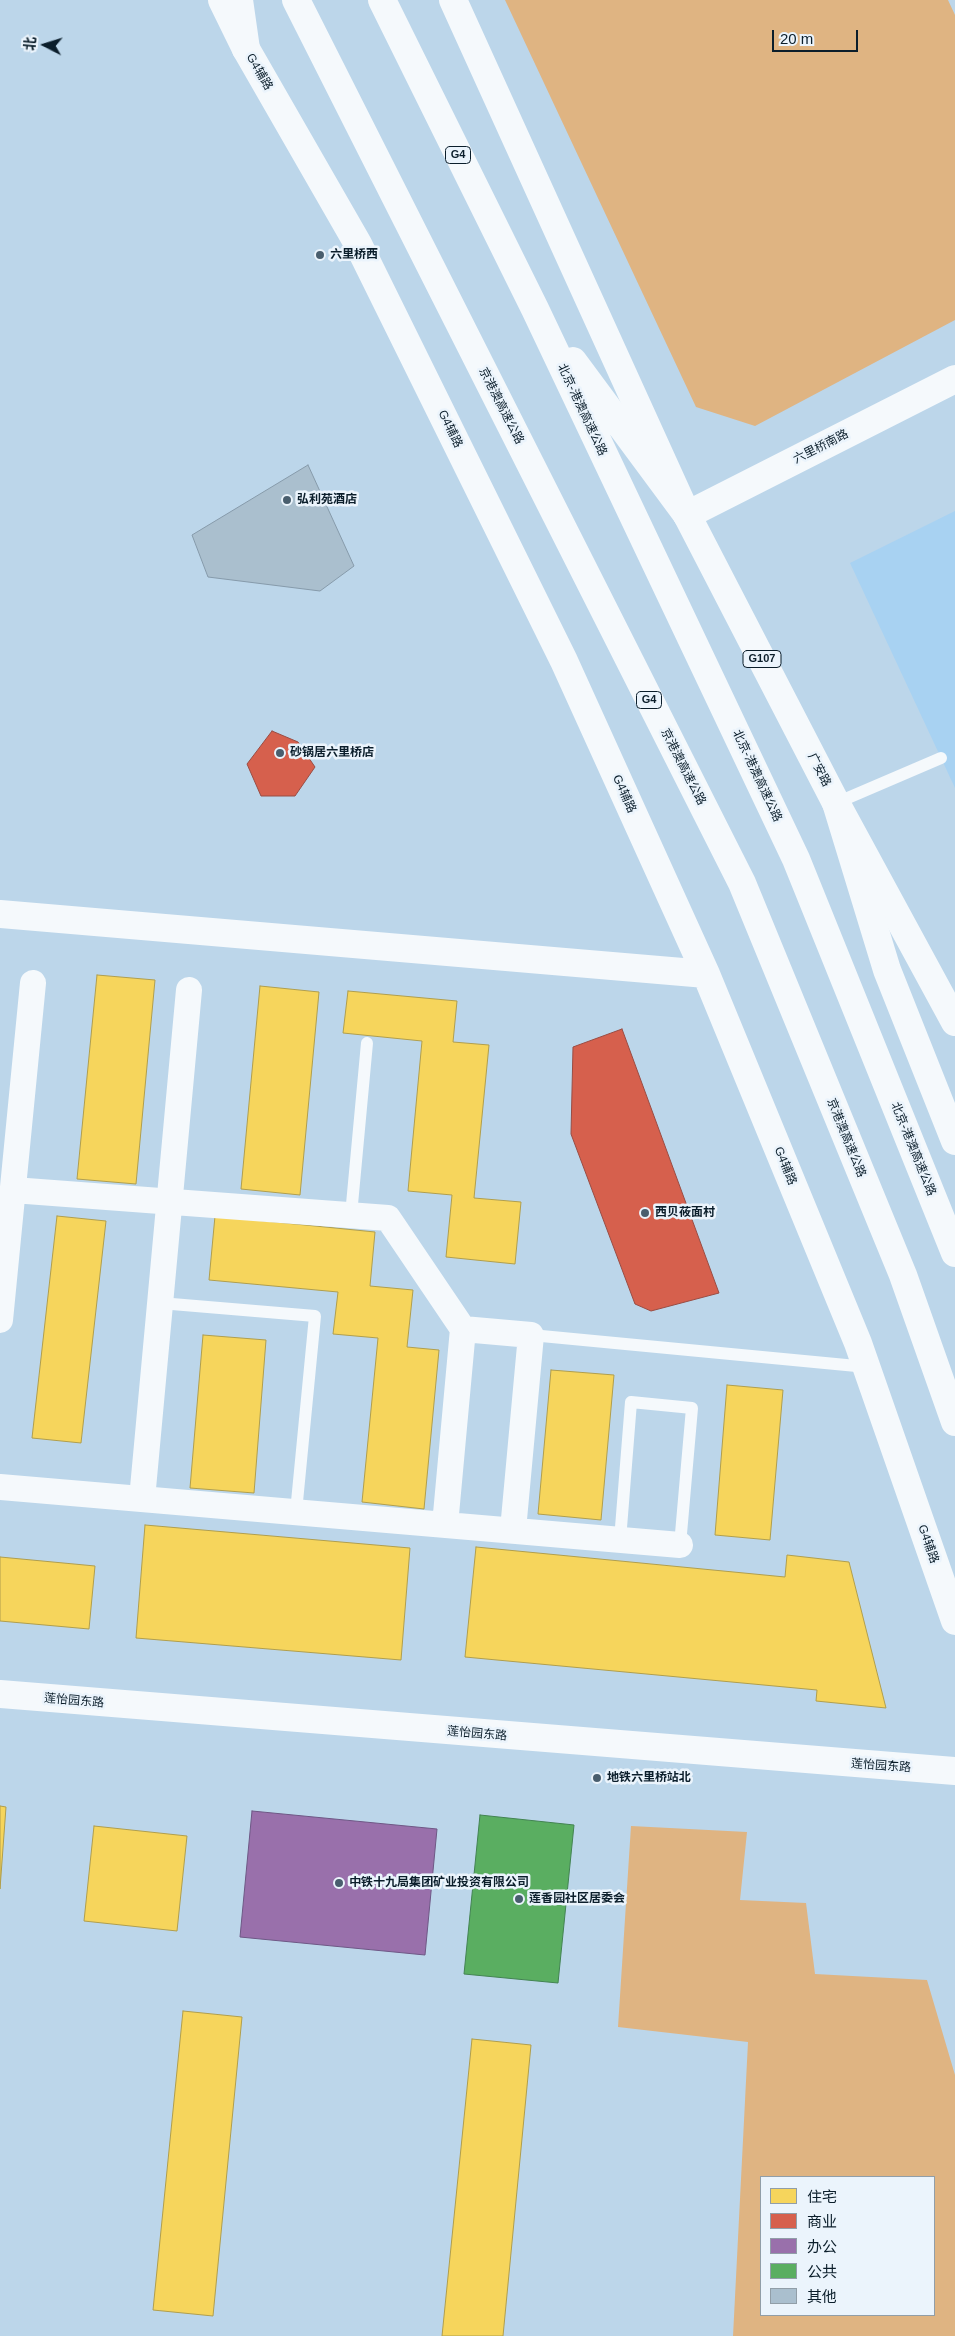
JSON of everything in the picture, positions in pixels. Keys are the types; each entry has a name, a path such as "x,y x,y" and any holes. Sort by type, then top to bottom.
{"main road":[{"name":"G4辅路","path":"222,0 246,49 358,244 564,661 706,974 867,1367 955,1621"},
{"path":"239,0 246,49"},
{"name":"京港澳高速公路","path":"296,0 742,883 902,1276 955,1422"},
{"name":"G4","path":"382,0 534,309"},
{"path":"453,0 687,516"},
{"name":"G107","path":"534,309 687,516"},
{"name":"北京-港澳高速公路","path":"534,309 796,858 955,1253"},
{"name":"六里桥南路","path":"687,516 955,379"},
{"name":"广安路","path":"687,516 836,803 955,1022"},
{"path":"836,803 887,970 955,1141"},
{"path":"0,914 706,974"},
{"name":"莲怡园东路","path":"0,1694 955,1771"}],"street":[{"path":"0,1320 33,983"},
{"path":"142,1499 189,990"},
{"path":"13,1190 388,1218 462,1330 445,1525"},
{"path":"462,1330 531,1336 513,1530"},
{"path":"0,1487 680,1545"}],"lane":[{"path":"836,803 941,758"},
{"path":"351,1215 367,1042"},
{"path":"160,1303 315,1316 296,1512"},
{"path":"531,1336 867,1367"},
{"path":"620,1540 631,1402 692,1408 680,1545"}],"shaded area":[{"path":"505,0 948,0 955,15 955,320 755,426 696,407"},
{"path":"955,511 955,788 850,563"},
{"path":"631,1826 747,1832 740,1900 806,1903 815,1974 927,1980 955,2075 955,2336 733,2336 748,2042 618,2027"}],"building: 住宅":[{"path":"97,975 155,980 136,1184 77,1179"},
{"path":"260,986 319,992 300,1195 241,1189"},
{"path":"348,991 457,1001 453,1042 489,1045 474,1198 521,1202 515,1264 446,1257 452,1195 408,1191 422,1041 343,1033"},
{"path":"57,1216 106,1221 81,1443 32,1438"},
{"path":"215,1216 375,1232 370,1286 413,1290 407,1347 439,1350 424,1509 362,1502 378,1338 333,1334 338,1292 209,1280"},
{"path":"203,1335 266,1340 254,1493 190,1488"},
{"path":"551,1370 614,1375 601,1520 538,1514"},
{"path":"727,1385 783,1390 770,1540 715,1535"},
{"path":"145,1525 410,1548 401,1660 136,1638"},
{"path":"476,1547 785,1577 787,1555 849,1562 886,1708 816,1701 817,1690 465,1657"},
{"path":"0,1557 95,1566 89,1629 0,1621"},
{"path":"0,1806 6,1807 0,1889"},
{"path":"94,1826 187,1836 177,1931 84,1921"},
{"path":"183,2011 242,2017 213,2316 153,2310"},
{"path":"472,2039 531,2045 503,2336 442,2336"}],"building: 商业":[{"name":"砂锅居六里桥店","path":"272,731 298,742 315,767 295,796 261,796 247,764"},
{"name":"西贝莜面村","path":"622,1029 719,1293 651,1311 635,1304 571,1134 573,1047"}],"building: 办公":[{"name":"中铁十九局集团矿业投资有限公司","path":"252,1811 437,1829 425,1955 240,1937"}],"building: 公共":[{"name":"莲香园社区居委会","path":"480,1815 574,1825 558,1983 464,1974"}],"building: 其他":[{"name":"弘利苑酒店","path":"308,465 354,566 320,591 208,577 192,535"}],"place":[{"name":"六里桥西","path":"320,255"},
{"name":"弘利苑酒店","path":"287,500"},
{"name":"砂锅居六里桥店","path":"280,753"},
{"name":"西贝莜面村","path":"645,1213"},
{"name":"地铁六里桥站北","path":"597,1778"},
{"name":"中铁十九局集团矿业投资有限公司","path":"339,1883"},
{"name":"莲香园社区居委会","path":"519,1899"}]}
